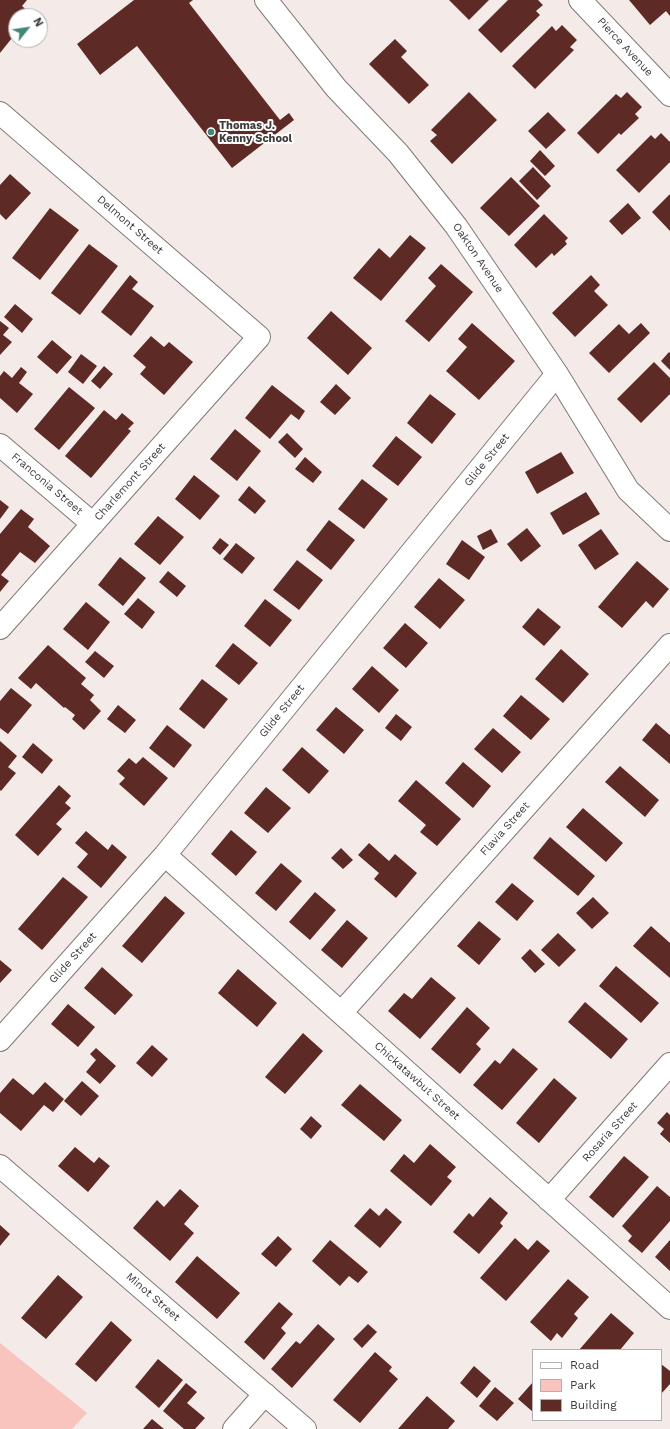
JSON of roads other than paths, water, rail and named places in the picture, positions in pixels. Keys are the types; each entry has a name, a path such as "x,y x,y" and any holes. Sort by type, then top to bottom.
{"street":[{"name":"Oakton Avenue","path":"266,0 336,88 398,153 456,226 557,374 628,490 670,530"},
{"name":"Pierce Avenue","path":"580,0 670,95"},
{"name":"Delmont Street","path":"0,113 259,337"},
{"name":"Charlemont Street","path":"0,628 259,337"},
{"name":"Glide Street","path":"0,1040 165,855 557,374"},
{"name":"Franconia Street","path":"0,445 93,524"},
{"name":"Flavia Street","path":"341,1012 670,645"},
{"name":"Chickatawbut Street","path":"165,855 670,1308"},
{"name":"Rosaria Street","path":"549,1200 670,1064"},
{"name":"Minot Street","path":"0,1166 305,1429"},
{"path":"234,1429 265,1394"}],"place":[{"name":"Thomas J. Kenny School","path":"211,132"}]}
